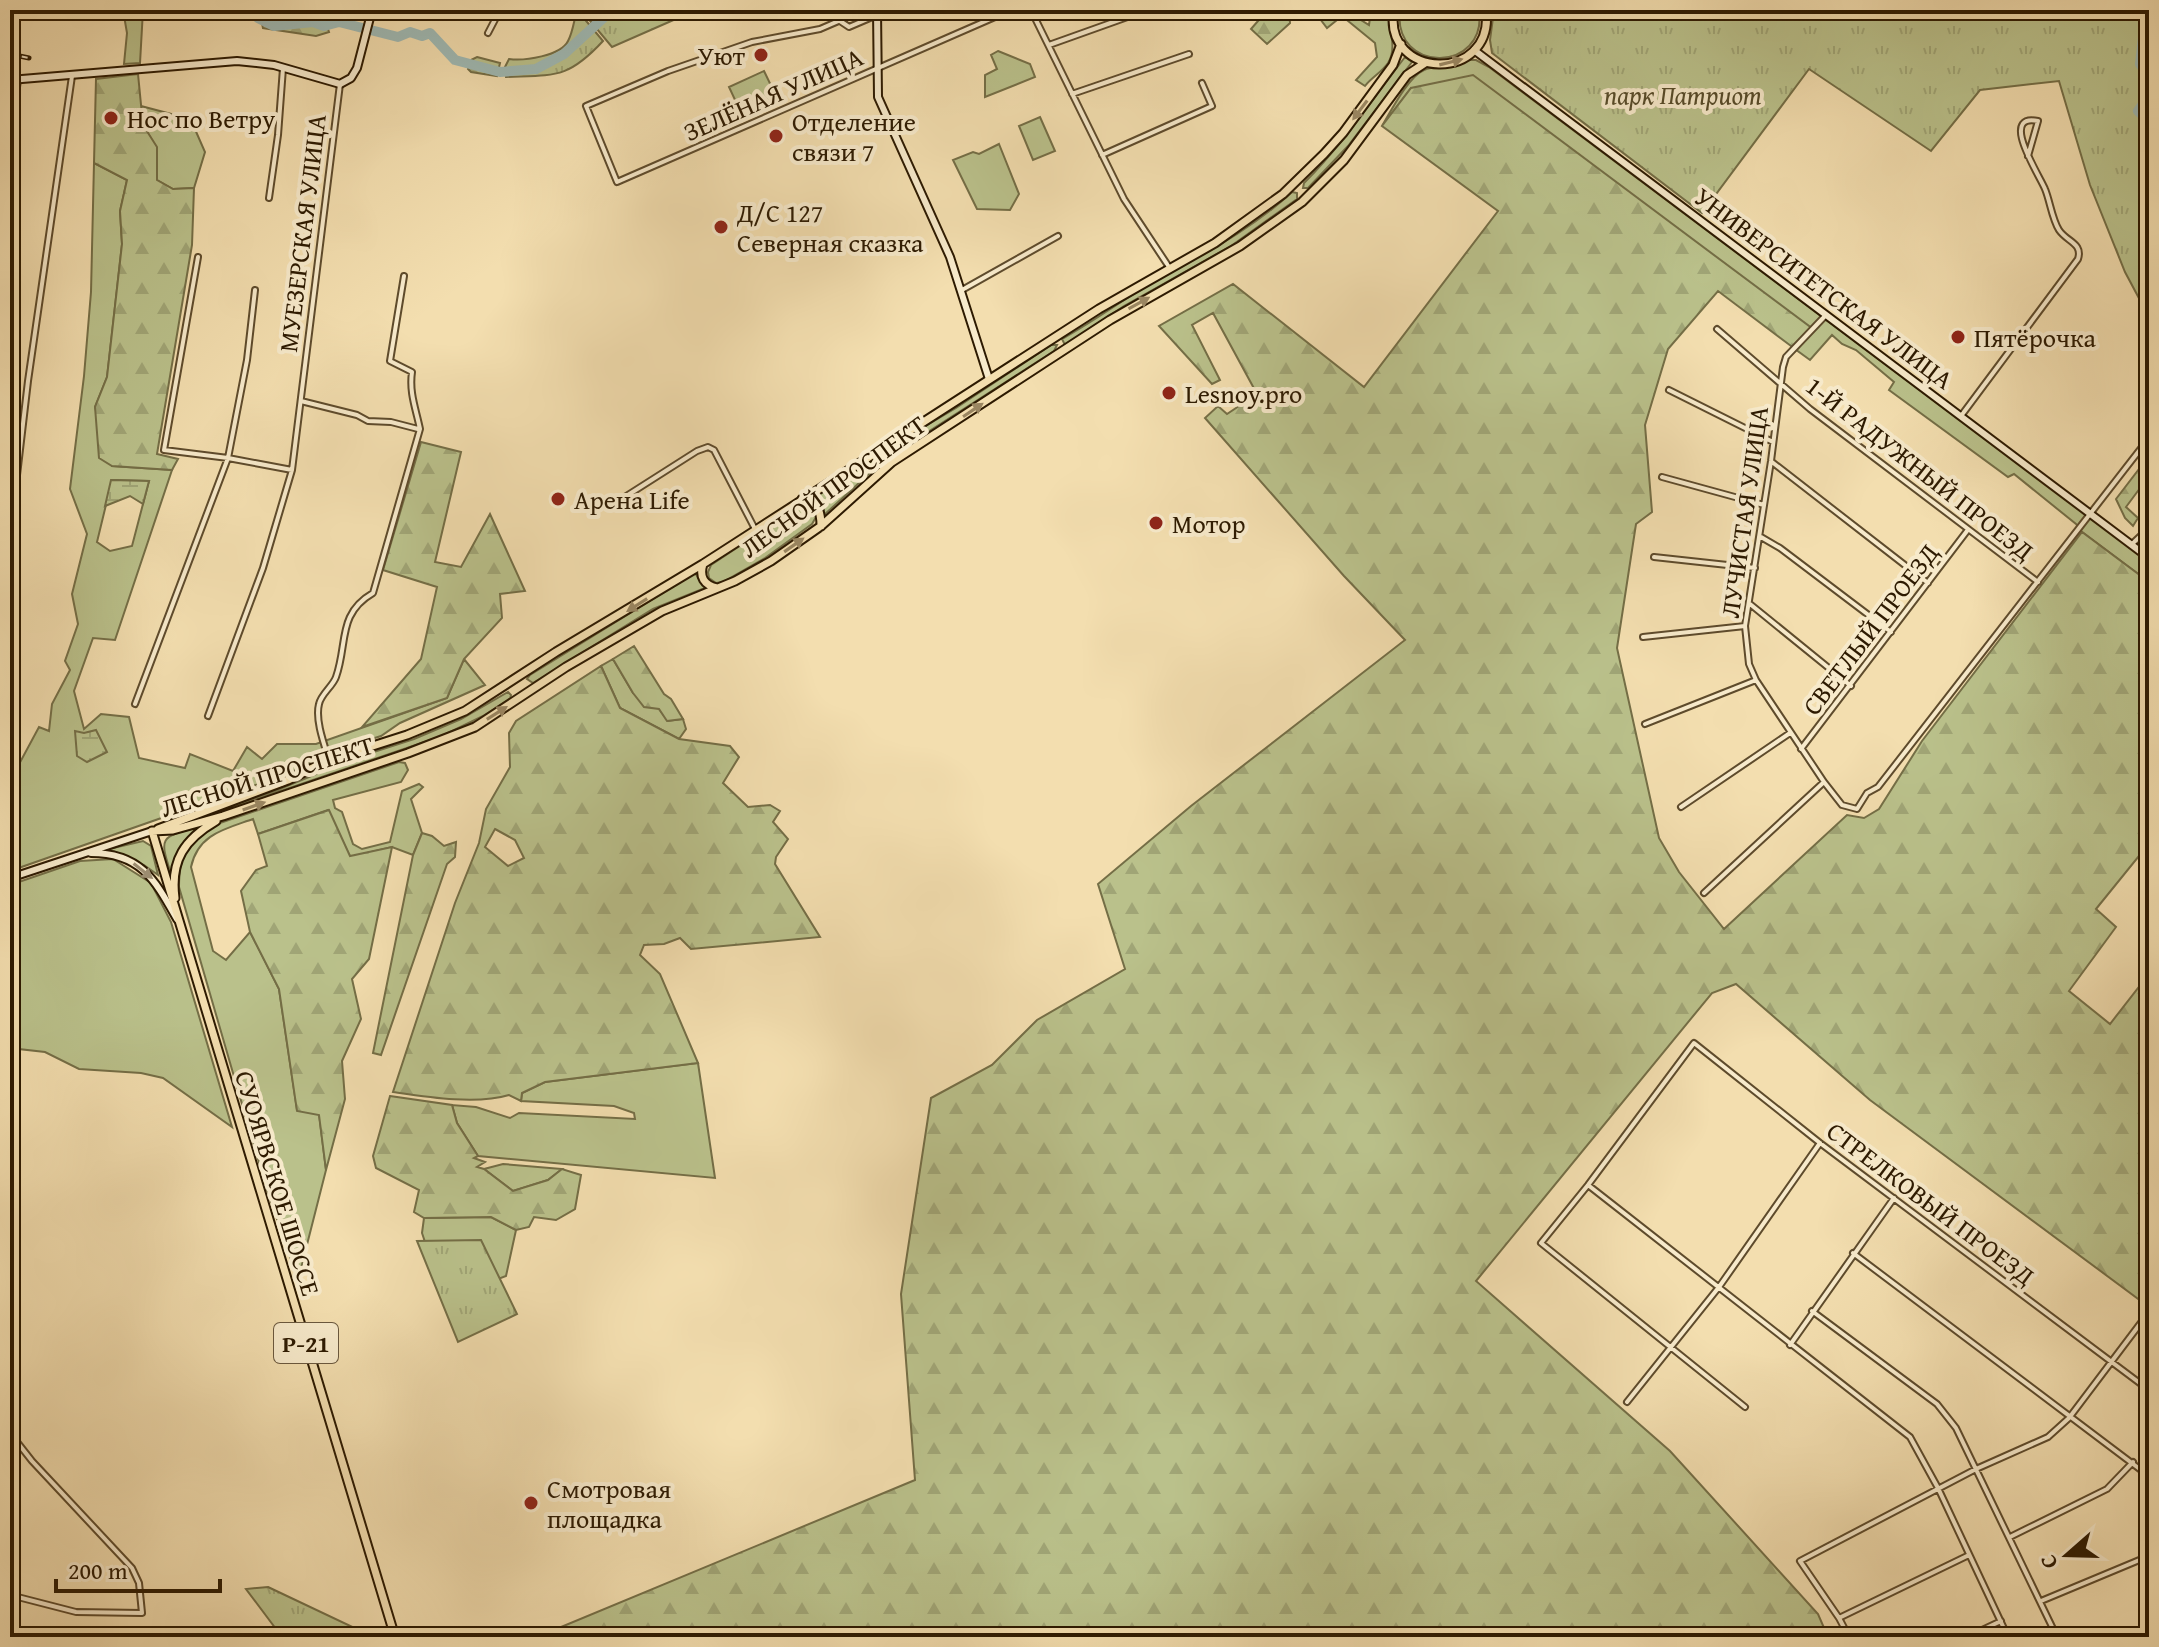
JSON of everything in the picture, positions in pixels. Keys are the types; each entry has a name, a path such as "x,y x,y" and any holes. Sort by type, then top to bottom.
{"main road":[{"name":"МУЕЗЕРСКАЯ УЛИЦА","path":"340,84 351,78 368,35 372,10"},
{"path":"1394,10 1394,32 1411,56 1425,63 1451,64 1474,50 1485,30 1486,10"},
{"path":"877,12 878,97 932,214 962,290 989,379"},
{"name":"ЛЕСНОЙ ПРОСПЕКТ","path":"152,831 288,780 329,760 465,711 703,564 1053,339 1232,232 1299,180 1361,110 1393,65 1401,44"},
{"name":"УНИВЕРСИТЕТСКАЯ УЛИЦА","path":"1474,50 2149,558"},
{"path":"14,80 237,61 283,68 340,84"},
{"name":"ЛЕСНОЙ ПРОСПЕКТ","path":"152,831 173,830 223,816 475,727 662,611 771,561 821,526 892,462 1135,305 1240,246 1302,202 1344,160 1407,75 1425,63"},
{"path":"1299,180 1302,190 1312,192"},
{"path":"1290,188 1299,192 1302,202"},
{"path":"1053,339 1062,344 1062,351"},
{"path":"882,448 884,456 892,462"},
{"path":"802,499 810,500 817,506 821,526"},
{"path":"703,564 703,580 717,588"},
{"path":"524,674 528,686 533,689"},
{"path":"508,685 517,694 518,700"},
{"path":"179,924 173,875 177,858 184,845 198,832 223,816"},
{"path":"10,878 152,831"},
{"name":"СУОЯРВСКОЕ ШОССЕ","path":"152,831 395,1637"},
{"path":"83,853 108,853 143,868 155,880 179,924"}],"street":[{"path":"488,33 500,10"},
{"path":"840,21 864,10 877,12"},
{"name":"ЗЕЛЁНАЯ УЛИЦА","path":"840,21 820,29 752,42 668,71 586,106 617,182 1011,10"},
{"path":"1031,10 1124,199 1169,267"},
{"path":"1049,45 1147,10"},
{"path":"840,21 849,27 877,12"},
{"path":"1072,94 1189,54"},
{"path":"269,198 283,68"},
{"path":"10,535 13,482 72,76"},
{"path":"10,137 14,80"},
{"path":"1102,155 1212,106 1202,83"},
{"name":"МУЕЗЕРСКАЯ УЛИЦА","path":"208,716 263,568 292,470 340,84"},
{"path":"1961,416 2044,306 2080,252 2059,230 2044,187 2028,156 2021,141 2021,129 2025,122 2032,119 2038,121 2039,126 2028,156"},
{"path":"962,290 1058,236"},
{"path":"198,257 164,450 292,470"},
{"path":"329,760 321,733 319,703 336,679 346,625 357,602 373,593 420,429 410,392 412,372 390,361 404,276"},
{"path":"135,704 228,458 247,360 255,290"},
{"name":"ЛУЧИСТАЯ УЛИЦА","path":"1826,315 1786,357 1745,626 1749,664 1756,680 1842,805 1857,809 1867,793 1878,787 2038,582"},
{"name":"1-Й РАДУЖНЫЙ ПРОЕЗД","path":"1717,329 1810,409 2038,582"},
{"path":"1669,390 1773,442"},
{"path":"301,401 357,415 368,421 391,422 420,429"},
{"path":"2038,582 2149,438"},
{"path":"609,507 708,447 714,450 755,529"},
{"path":"1771,461 1928,583"},
{"path":"1662,477 1764,505"},
{"path":"2131,545 2149,528"},
{"name":"СВЕТЛЫЙ ПРОЕЗД","path":"1801,749 1968,530"},
{"path":"1760,536 1891,632"},
{"path":"2141,538 2149,538"},
{"path":"1654,557 1755,568"},
{"path":"1749,603 1851,686"},
{"path":"1643,637 1745,626"},
{"path":"1645,724 1756,680"},
{"path":"1681,807 1790,733"},
{"path":"1704,893 1824,782"},
{"name":"СТРЕЛКОВЫЙ ПРОЕЗД","path":"1588,1185 1694,1043 1820,1143 2149,1390"},
{"path":"1627,1402 1719,1287 1820,1143"},
{"path":"1745,1407 1541,1243 1588,1185 1910,1437 1938,1488 2008,1637"},
{"path":"1790,1345 1894,1198"},
{"path":"1853,1253 2149,1476"},
{"path":"1812,1311 1937,1404 1956,1428 2057,1637"},
{"path":"1849,1637 1800,1561 1976,1469 2048,1437 2069,1418 2149,1312"},
{"path":"10,1433 32,1461 132,1568 139,1583 142,1613 76,1612 10,1595"},
{"path":"2010,1537 2107,1489 2133,1462"},
{"path":"1839,1618 1969,1555"},
{"path":"2041,1601 2149,1556"},
{"path":"1967,1637 2001,1621"},
{"path":"2132,1637 2149,1628"}],"green space":[{"path":"123,10 143,10 140,63 124,64 127,33"},
{"path":"259,10 303,14 305,10 322,10 329,32 316,36 263,28"},
{"path":"577,10 603,41 591,53 570,69 560,72 506,77 505,67 509,59 542,56 564,46 571,34"},
{"path":"581,10 694,10 694,11 612,47"},
{"path":"1289,10 1290,23 1267,44 1251,29 1264,14"},
{"path":"1301,10 1345,10 1369,25 1370,18 1363,10 1388,10 1392,51 1388,63 1365,86 1356,80 1377,57 1375,43 1342,16 1327,28 1314,11 1308,14"},
{"path":"1400,10 1479,10 1478,31 1469,46 1456,55 1440,58 1424,55 1410,46 1401,31"},
{"name":"парк Патриот","path":"1494,10 2149,10 2149,317 2125,272 2090,185 2059,81 1980,90 1931,151 1809,69 1702,213 1492,53 1490,40"},
{"path":"998,51 1030,64 1035,77 985,97 985,75 997,69 991,55"},
{"path":"477,57 500,63 497,76 471,72 468,69 471,60"},
{"path":"1405,57 1412,62 1348,146 1308,188 1303,188 1304,183 1344,137"},
{"path":"1476,60 1489,67 2149,562 2149,582 2082,532 2014,474 2008,477 1889,390 1894,382 1856,350 1832,335 1810,360 1795,349 1812,330 1411,88 1382,126 1400,95 1418,74 1429,68"},
{"path":"764,71 778,100 743,117 729,87"},
{"path":"138,74 143,125 157,147 157,180 173,189 194,188 192,245 157,454 178,459 172,470 112,466 99,458 95,407 107,377 122,244 120,211 127,180 94,163 96,79"},
{"path":"1473,75 1813,329 1795,349 1718,291 1668,349 1645,425 1652,512 1636,524 1617,648 1659,838 1679,872 1724,929 1847,815 1864,818 1879,809 1922,741 2082,532 2149,582 2149,847 2096,909 2116,927 2069,991 2110,1024 2149,974 2149,1307 1870,1100 1736,984 1712,993 1476,1281 1670,1451 1818,1614 1828,1637 537,1637 915,1480 901,1294 931,1098 992,1065 1037,1020 1125,969 1098,884 1191,806 1405,640 1344,576 1205,418 1218,406 1227,414 1257,394 1213,313 1192,325 1220,380 1212,384 1159,326 1233,284 1364,387 1498,211 1382,126 1411,88"},
{"path":"141,106 175,115 194,127 205,152 194,188 173,189 157,180 156,147 143,125"},
{"path":"1040,117 1055,151 1033,160 1019,126"},
{"path":"999,144 1019,194 1010,210 977,209 953,160 973,152 979,154"},
{"path":"94,163 127,180 120,211 122,244 107,377 95,407 112,466 172,470 115,640 93,638 74,691 84,729 101,714 129,717 139,758 185,768 190,754 233,771 247,747 262,759 277,744 316,744 447,698 464,659 485,685 400,723 381,736 334,751 287,774 10,871 10,781 39,727 49,731 52,704 70,670 65,661 78,624 72,594 87,534 70,489 91,292","holes":["112,480 149,481 132,546 110,551 97,542"]},
{"path":"1292,192 1297,193 1297,199 1231,246 1124,306 1065,345 1062,339 1240,232"},
{"path":"1051,345 1057,345 1054,351 895,453 890,452 890,447"},
{"path":"421,442 461,452 435,562 461,567 490,514 525,591 500,594 502,618 464,659 447,698 362,727 421,659 437,587 383,570"},
{"path":"2149,456 2149,476 2126,507 2138,518 2133,526 2125,518 2116,499"},
{"path":"879,457 882,462 824,515 824,507 814,497"},
{"path":"111,480 149,481 143,504 130,496 105,506"},
{"path":"803,504 814,510 816,517 812,524 765,558 723,582 716,583 709,578 711,565"},
{"path":"695,573 705,588 653,609 533,683 527,679 530,675"},
{"path":"634,646 683,719 667,721 659,709 644,707 633,693 613,659"},
{"path":"613,659 633,693 659,709 668,721 683,719 686,729 679,739 620,708 601,666"},
{"path":"601,666 620,708 679,739 730,746 739,757 723,783 748,807 770,805 780,811 773,822 788,839 775,864 820,937 691,949 680,938 664,944 644,945 640,955 660,974 698,1063 545,1082 522,1093 521,1101 509,1095 467,1100 393,1092 455,903 479,843 486,809 510,767 509,733 516,721","holes":["495,829 515,840 524,858 508,866 485,847"]},
{"path":"508,692 510,699 442,736 175,827 355,758 414,739 461,719"},
{"path":"96,730 107,752 87,762 77,756 75,731 84,733"},
{"path":"399,762 405,763 408,770 401,782 333,800 335,808 342,812 353,844 362,849 390,842 402,791 419,784 423,787 411,799 422,833 413,855 392,847 350,857 328,810 258,834 253,819 223,830 206,840 191,867 213,951 226,960 250,932 279,989 297,1110 319,1114 326,1170 298,1280 266,1187 283,1174 260,1166 179,887 181,865 192,843 217,824"},
{"path":"329,810 350,856 392,847 369,959 352,979 361,1019 342,1061 345,1099 326,1170 319,1115 297,1111 279,989 250,932 241,891 256,870 267,866 258,834"},
{"path":"198,827 181,849 171,874 164,846 166,840 176,833"},
{"path":"422,833 432,836 444,846 456,842 455,857 447,864 381,1055 373,1053 413,855"},
{"path":"143,841 151,846 158,875 109,849"},
{"path":"113,859 151,883 171,922 232,1127 163,1078 141,1073 79,1069 45,1052 10,1048 10,885 80,861"},
{"path":"698,1063 715,1178 478,1156 457,1123 452,1105 476,1107 510,1118 519,1113 635,1119 634,1113 614,1106 521,1101 522,1093 545,1082"},
{"path":"390,1096 452,1105 457,1123 478,1156 474,1158 485,1162 477,1167 513,1191 548,1180 562,1169 581,1175 575,1209 556,1220 534,1217 529,1227 516,1230 491,1217 424,1218 414,1212 419,1190 376,1168 373,1156"},
{"path":"503,1164 562,1169 548,1180 513,1191 484,1169"},
{"path":"491,1217 516,1230 506,1276 493,1281 426,1245 422,1233 424,1218"},
{"path":"481,1240 517,1314 458,1342 417,1241"},
{"path":"268,1587 361,1631 365,1637 282,1637 246,1589"}],"waterway":[{"path":"256,10 258,18 274,26 313,22 324,26 339,22 398,37 410,32 422,36 430,33 455,60 500,72 536,69 564,54 612,10"},
{"path":"2149,20 2144,28 2140,64 2149,75"},
{"path":"2149,96 2138,111 2149,121"}],"railway":[{"path":"10,54 29,58"}],"place":[{"name":"Уют","path":"761,55"},
{"name":"Нос по Ветру","path":"111,118"},
{"name":"Отделение связи 7","path":"776,136"},
{"name":"Д/С 127 Северная сказка","path":"721,227"},
{"name":"Пятёрочка","path":"1958,337"},
{"name":"Lesnoy.pro","path":"1169,393"},
{"name":"Арена Life","path":"558,499"},
{"name":"Мотор","path":"1156,523"},
{"name":"Смотровая площадка","path":"531,1503"}]}
